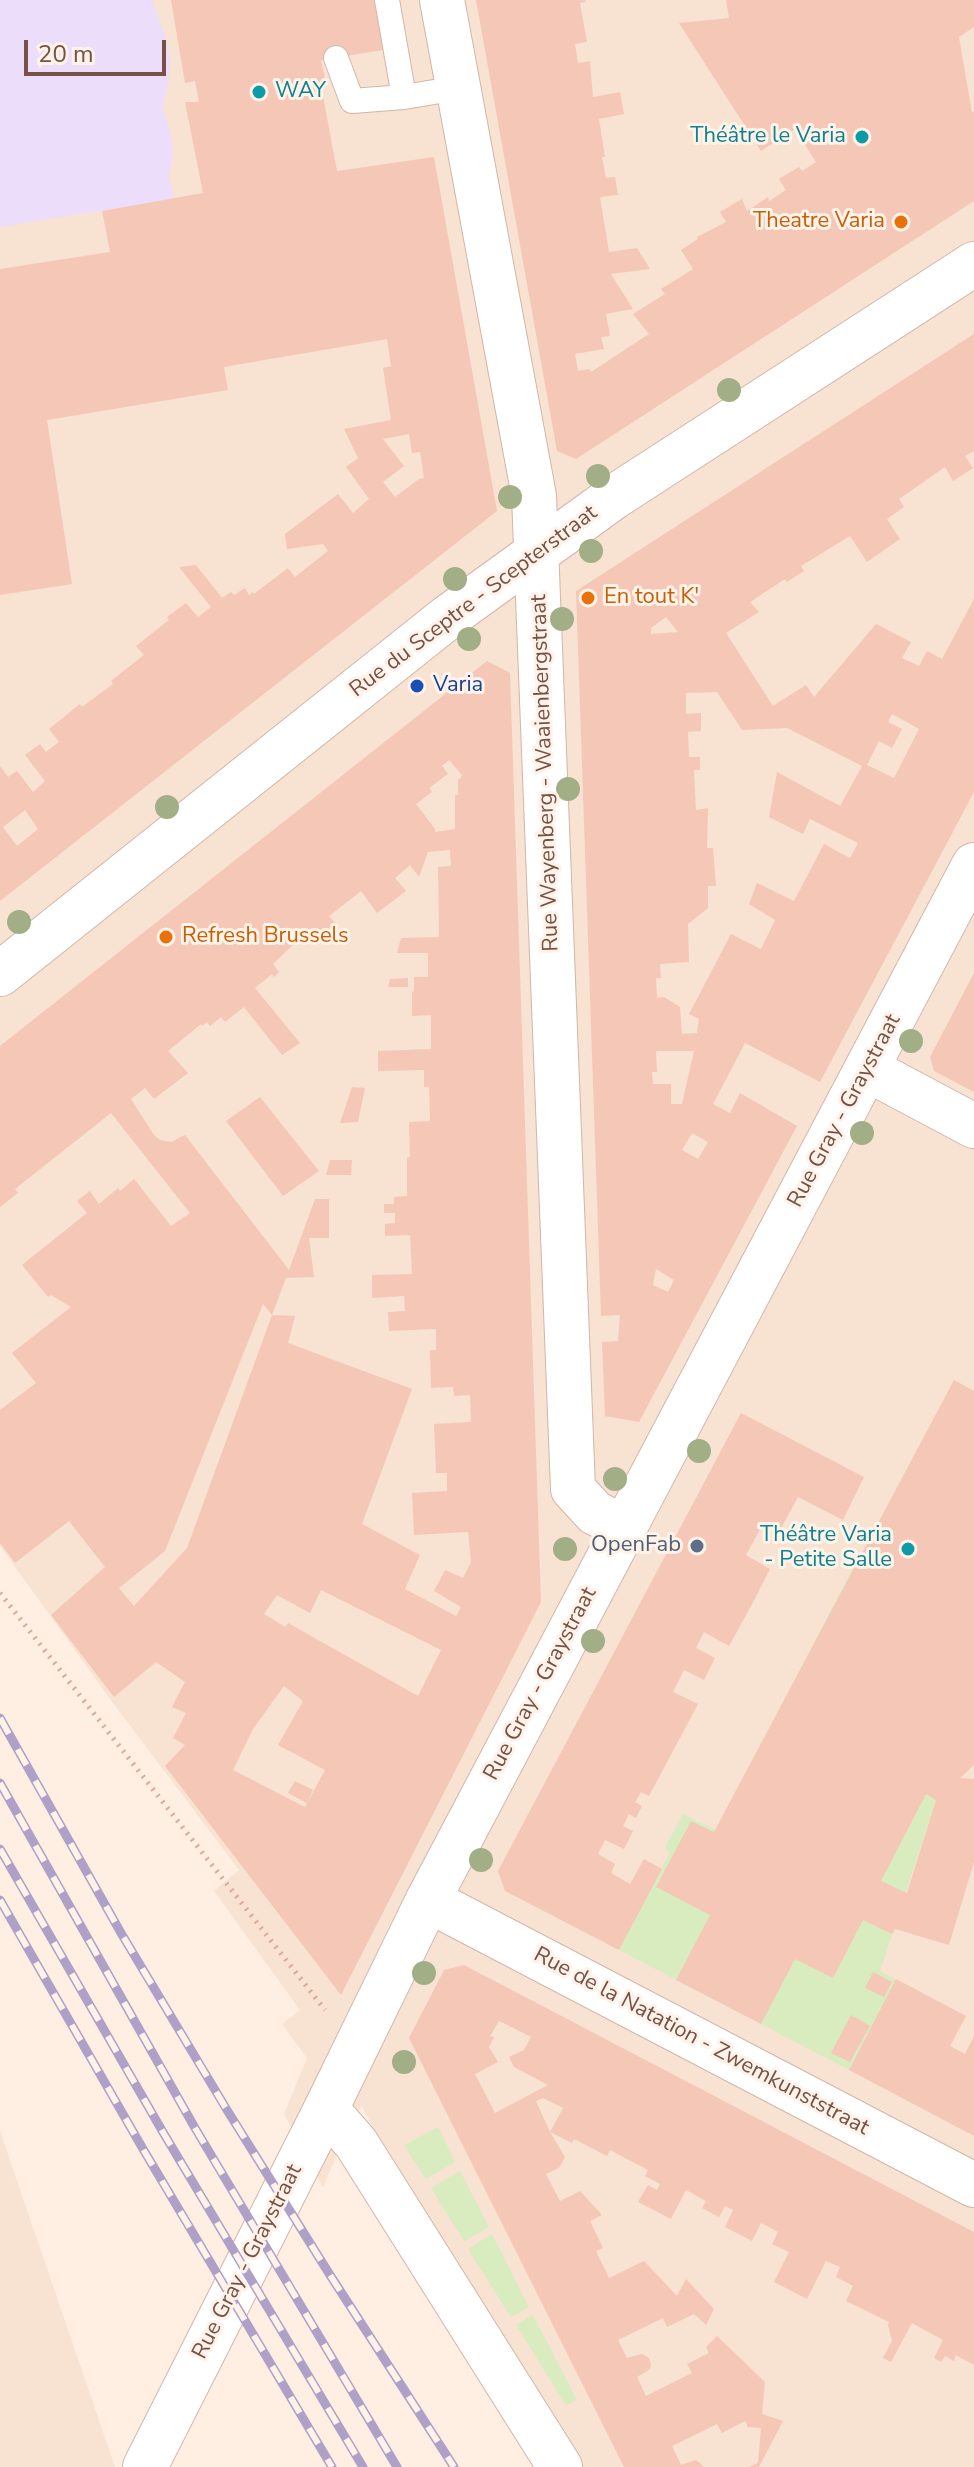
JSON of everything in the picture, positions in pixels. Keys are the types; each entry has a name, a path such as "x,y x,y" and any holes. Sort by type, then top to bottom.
{"street":[{"name":"Rue Wayenberg - Waaienbergstraat","path":"442,0 534,496 573,1489 595,1513 624,1527"},
{"name":"Rue du Sceptre - Scepterstraat","path":"0,974 448,617 614,497 974,264"},
{"name":"Rue Gray - Graystraat","path":"145,2467 428,1900 974,865"},
{"path":"867,1069 974,1126"},
{"name":"Rue de la Natation - Zwemkunststraat","path":"428,1900 974,2185"},
{"path":"326,2109 356,2143 560,2467"}],"lane":[{"path":"387,0 404,97"},
{"path":"336,58 352,101 458,88"}],"path":[{"path":"0,1593 355,2049"}],"shaded area":[{"path":"0,0 974,0 974,2467 547,2467 362,2106 350,2125 323,2187 284,2114 307,2058 282,2024 300,2010 214,1891 239,1870 0,1546"},
{"path":"0,0 152,0 168,45 170,70 163,109 173,152 169,176 174,199 0,227"},
{"path":"0,2131 115,2467 0,2467"}],"green space":[{"path":"853,1568 974,1633 936,1800 880,1971 896,1980 849,2070 619,1950 670,1852 665,1848 683,1814 716,1830"},
{"path":"438,2127 455,2162 426,2179 404,2145"},
{"path":"460,2171 489,2227 464,2241 431,2188"},
{"path":"492,2234 529,2307 511,2317 468,2249"},
{"path":"533,2315 577,2400 566,2405 516,2325"}],"building":[{"path":"171,0 374,0 383,50 321,60 325,79 320,80 337,171 434,157 497,511 0,901 0,766 8,777 17,771 33,792 45,781 25,755 40,744 46,752 59,742 49,729 80,704 82,707 113,684 111,681 144,655 136,646 169,620 167,617 186,603 198,617 211,607 179,567 196,565 222,598 245,588 249,595 254,594 288,568 295,577 328,551 323,544 287,549 285,534 338,494 353,513 369,499 346,467 358,458 344,429 391,420 383,368 391,366 387,339 224,367 228,390 47,420 72,584 0,595 0,269 110,252 102,211 203,193 185,102 199,102 195,81 185,83","holes":["409,434 412,453 420,452 424,478 395,497 383,482 404,466 383,439","25,810 38,829 17,846 3,827"]},
{"path":"476,0 585,0 580,3 587,42 575,44 578,63 590,61 593,97 620,92 624,114 599,119 606,178 615,177 618,195 600,197 609,252 637,248 650,269 611,274 633,309 606,314 610,336 601,337 604,349 575,354 578,371 589,369 591,372 649,334 633,314 665,294 661,289 693,269 681,250 697,237 726,222 720,212 742,199 747,211 768,197 769,201 786,190 779,179 799,167 802,171 816,162 795,129 761,151 679,23 729,18 726,0 974,0 974,27 959,37 972,113 974,111 974,201 576,459 557,451"},
{"path":"974,334 974,451 965,456 973,468 953,481 945,467 899,499 904,507 887,519 900,539 867,562 850,536 801,566 804,571 787,582 785,579 750,602 759,612 726,633 773,706 806,685 814,697 876,624 911,642 902,658 919,666 927,651 942,659 974,599 974,792 820,1082 745,1043 713,1104 730,1113 740,1093 797,1126 639,1422 605,1416 602,1342 618,1341 620,1315 601,1316 576,591","holes":["666,617 678,632 651,634 651,628","717,692 742,730 787,728 862,766 840,806 777,772 769,817 803,834 810,819 858,843 850,858 824,844 794,901 757,883 749,904 775,920 761,949 731,934 689,1014 699,1019 697,1033 682,1034 680,1007 664,997 657,998 656,978 661,978 660,964 689,962 688,924 708,908 708,886 716,886 713,848 707,848 708,808 696,810 694,770 700,770 700,757 689,757 688,732 701,731 701,713 686,714 686,693","892,714 919,729 894,778 867,765 879,741 892,748 902,729 888,722","656,1051 694,1051 682,1104 671,1104 671,1084 653,1084 652,1072 657,1072","692,1133 708,1142 698,1159 682,1150","656,1269 674,1280 668,1292 653,1285"]},
{"path":"487,661 510,673 541,1602 341,1995 165,1766 185,1745 173,1738 186,1713 172,1707 185,1682 156,1662 114,1697 51,1615 105,1567 69,1521 15,1563 0,1543 0,1410 36,1383 12,1353 71,1307 51,1295 48,1297 22,1265 87,1213 77,1201 90,1191 99,1204 134,1179 171,1226 190,1213 111,1113 15,1189 18,1193 0,1207 0,1046","holes":["449,760 462,775 458,779 458,795 455,795 455,829 435,832 416,804 432,792 429,788 448,774 442,766","450,850 451,866 438,867 439,937 401,938 397,953 428,953 428,977 414,977 412,1016 431,1015 431,1049 378,1051 378,1071 424,1070 424,1087 429,1087 430,1121 409,1122 407,1196 394,1197 394,1204 384,1204 384,1213 395,1213 395,1223 385,1224 385,1236 410,1235 412,1274 372,1275 372,1298 404,1296 405,1311 388,1312 389,1331 436,1329 436,1350 430,1350 431,1388 453,1387 454,1396 470,1395 471,1422 434,1424 436,1473 447,1473 447,1491 412,1493 414,1535 468,1532 471,1562 463,1578 445,1570 434,1591 461,1607 456,1616 405,1589 420,1555 362,1524 412,1389 288,1343 295,1316 272,1315 286,1278 314,1277 309,1238 329,1238 329,1199 315,1199 289,1270 185,1135 171,1142 160,1140 131,1099 145,1088 154,1099 188,1073 168,1051 201,1024 207,1022 210,1026 221,1017 225,1022 244,1007 282,1055 300,1043 255,988 279,972 273,964 297,941 298,944 315,930 321,937 336,924 329,916 361,891 377,913 406,891 395,878 410,865 419,877 428,852","263,1304 272,1315 187,1548 134,1606 119,1588 165,1551","321,1590 441,1650 418,1696 288,1623 285,1627 264,1614 277,1595 310,1613","284,1686 303,1701 278,1745 325,1770 305,1807 233,1770 253,1729"]},
{"path":"974,973 974,1092 934,1071 930,1057"},
{"path":"408,978 408,987 388,987 390,979"},
{"path":"352,1087 365,1088 358,1122 340,1123"},
{"path":"260,1097 319,1171 283,1196 226,1121"},
{"path":"330,1160 352,1160 351,1175 326,1175"},
{"path":"954,1380 974,1391 974,1765 960,1778 974,1779 974,1862 949,1945 895,1929 892,1934 863,1920 833,1978 795,1959 761,2024 676,1980 710,1915 656,1887 691,1821 714,1832","holes":["926,1794 936,1800 907,1893 881,1881"]},
{"path":"741,1413 864,1477 843,1520 798,1497 780,1530 764,1522 746,1555 770,1569 750,1608 729,1646 704,1632 696,1648 715,1658 704,1680 684,1670 673,1692 698,1704 649,1796 641,1792 635,1802 642,1806 636,1818 629,1814 623,1826 633,1831 624,1849 605,1840 598,1854 615,1864 611,1873 630,1884 644,1859 662,1869 619,1950 505,1891 498,1871"},
{"path":"295,1781 313,1790 307,1803 288,1793"},
{"path":"464,1965 974,2232 974,2365 956,2355 954,2361 945,2356 941,2362 934,2358 943,2340 912,2323 891,2362 883,2358 892,2341 889,2322 846,2301 853,2286 836,2277 840,2267 826,2261 807,2299 774,2282 789,2252 772,2244 778,2232 761,2223 752,2241 725,2227 733,2210 725,2206 719,2217 702,2208 706,2201 686,2190 671,2219 638,2202 648,2185 657,2190 660,2184 645,2176 648,2170 610,2150 607,2156 574,2139 572,2143 550,2132 565,2157 559,2168 546,2174 560,2201 580,2191 602,2215 590,2221 603,2248 596,2251 609,2278 644,2261 677,2296 686,2279 714,2309 706,2325 694,2314 667,2327 663,2318 618,2340 627,2358 642,2354 649,2358 649,2370 637,2377 646,2396 692,2373 687,2364 709,2353 706,2347 717,2336 765,2382 762,2414 783,2421 759,2467 749,2467 758,2463 761,2428 748,2427 745,2421 722,2433 717,2424 672,2446 681,2465 696,2460 704,2467 624,2467 409,2038 444,1970","holes":["499,2021 531,2037 524,2050 509,2057 514,2067 548,2085 495,2113 475,2074 498,2062 489,2047 494,2037 490,2036","543,2098 563,2108 550,2132 536,2101"]},
{"path":"873,1972 892,1982 884,1997 865,1988"},
{"path":"896,1979 966,2016 950,2046 965,2054 974,2036 974,2136 849,2070"},
{"path":"851,2015 870,2026 850,2062 831,2053"}],"railway":[{"path":"0,1718 121,1933 227,2110 454,2467"},
{"path":"0,1783 195,2128 397,2467"},
{"path":"0,1849 164,2134 363,2467"},
{"path":"0,1900 143,2149 332,2467"}],"place":[{"name":"WAY","path":"259,92"},
{"name":"Théâtre le Varia","path":"862,137"},
{"name":"Theatre Varia","path":"901,222"},
{"name":"En tout K'","path":"588,598"},
{"name":"Varia","path":"417,686"},
{"name":"Refresh Brussels","path":"166,937"},
{"name":"OpenFab","path":"697,1546"},
{"name":"Théâtre Varia - Petite Salle","path":"908,1549"}]}
